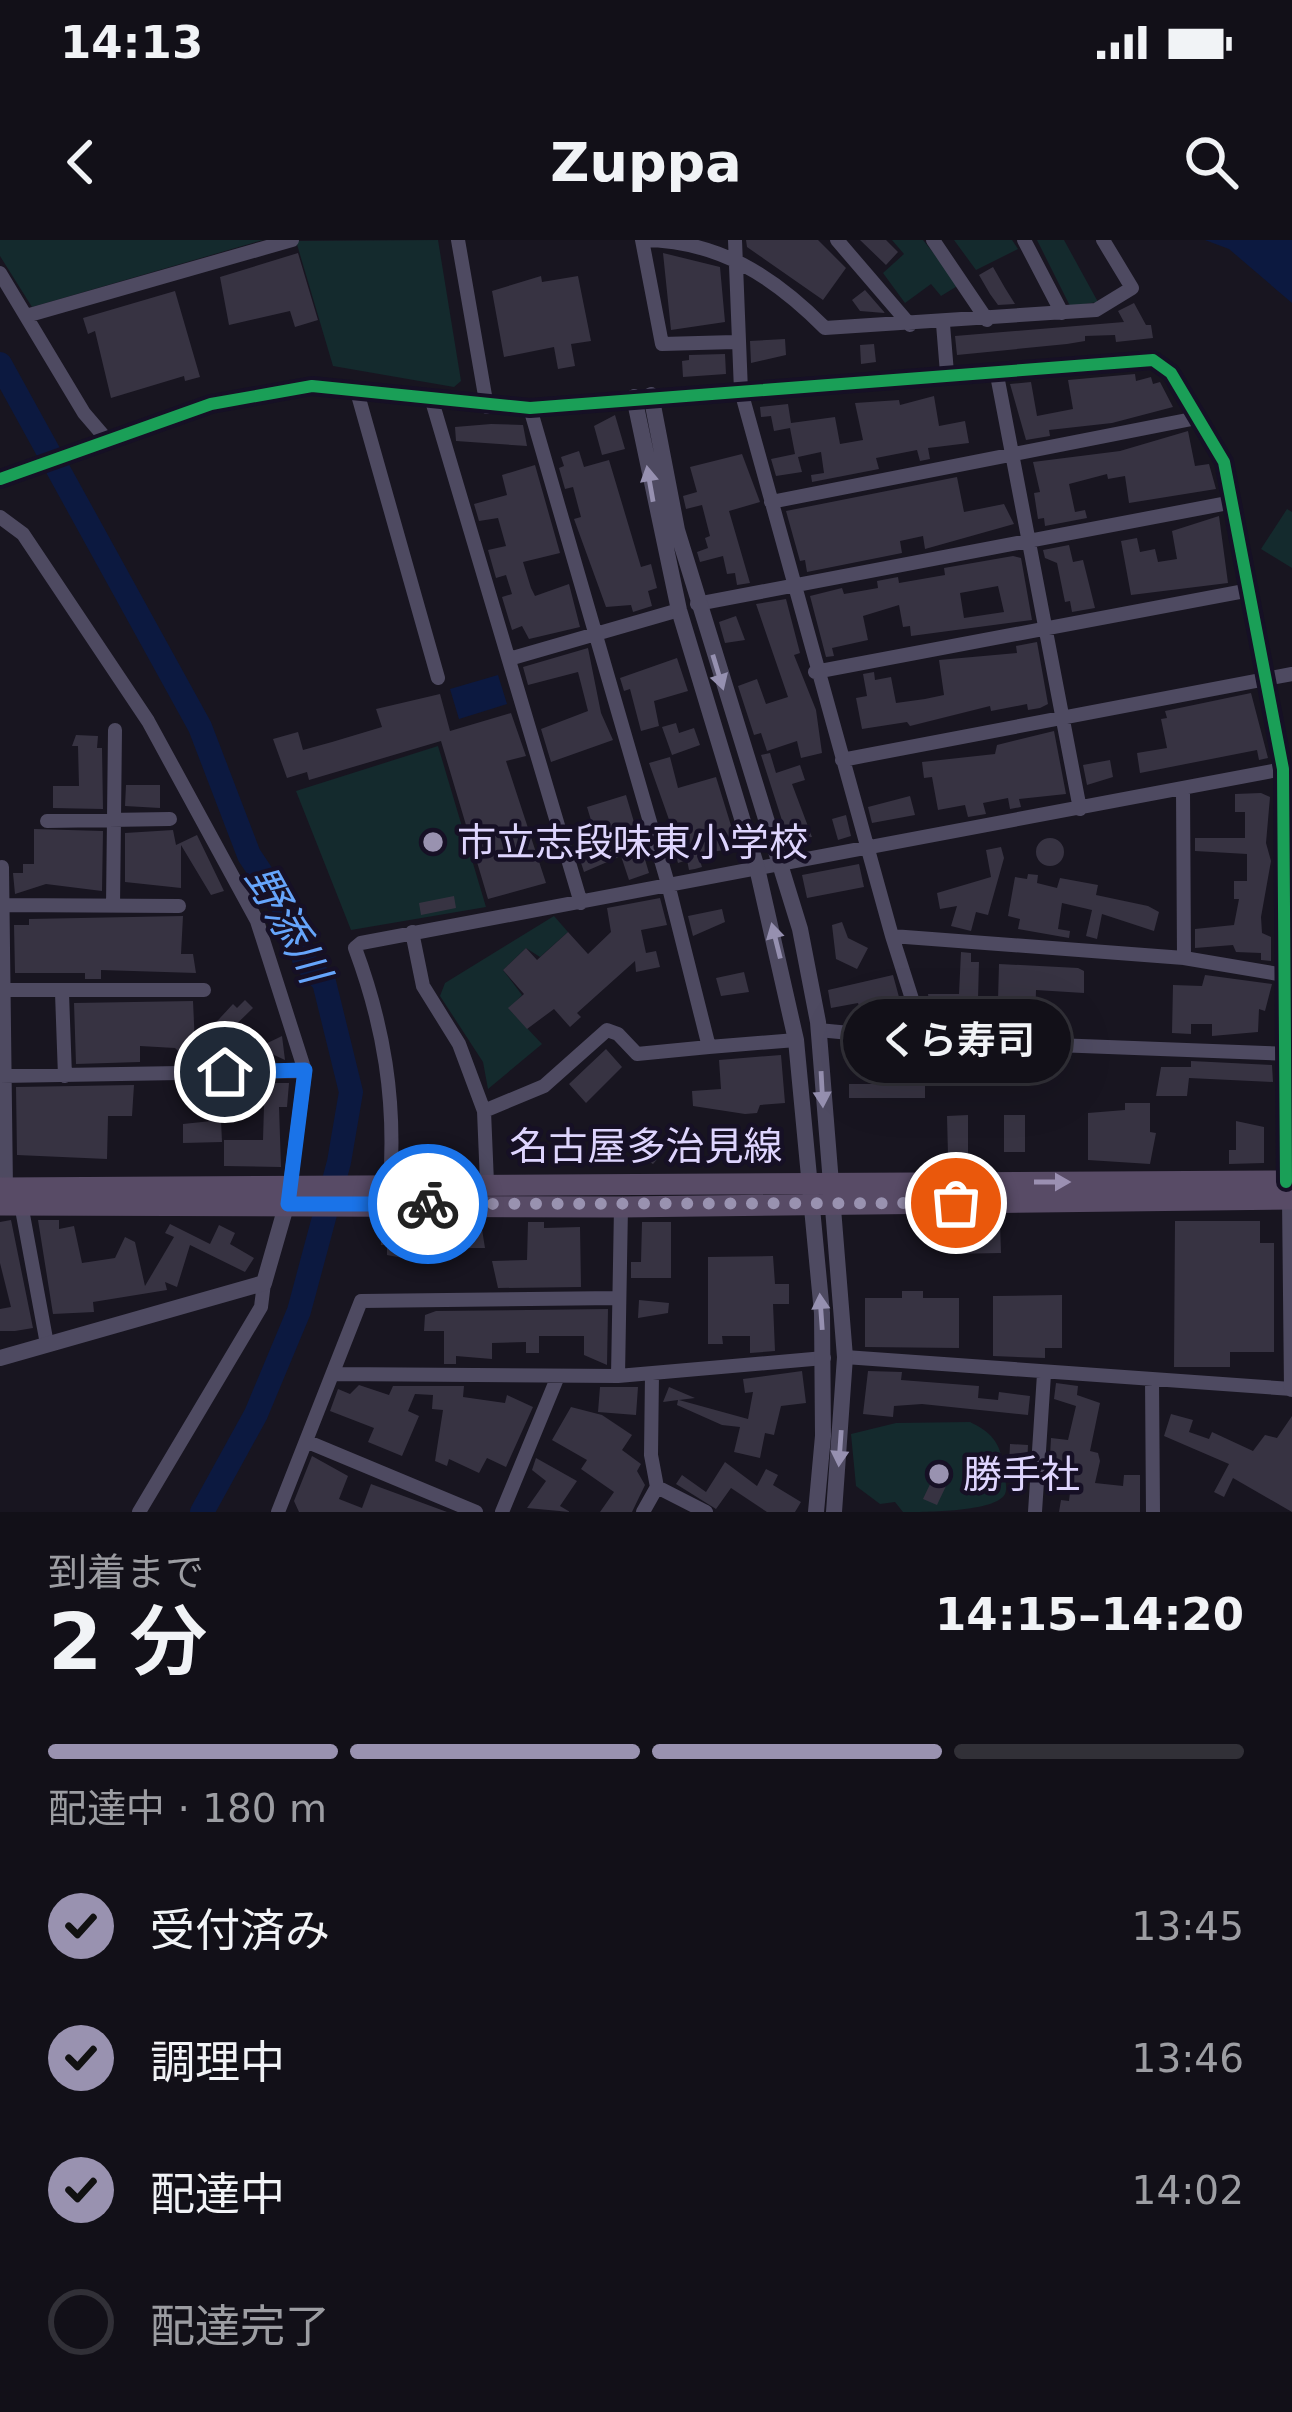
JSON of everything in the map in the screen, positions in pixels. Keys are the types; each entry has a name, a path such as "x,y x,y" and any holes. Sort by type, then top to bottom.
{"main road":[{"name":"名古屋多治見線","path":"7,1196 299,1194 487,1184 820,1182 1290,1190"},
{"name":"名古屋多治見線","path":"374,1190 622,1207 1290,1190"}],"street":[{"path":"26,316 292,240"},
{"path":"458,240 488,407"},
{"path":"735,341 662,344 642,240 685,243 734,259 787,290 825,328 944,324 1096,310 1132,288 1102,240"},
{"path":"735,240 735,341 741,391 865,849 925,1040"},
{"path":"837,240 910,325"},
{"path":"933,240 988,320"},
{"path":"1024,240 1062,313"},
{"path":"0,273 84,413 108,442"},
{"path":"944,324 946,373"},
{"path":"0,479 211,404 274,391 356,388 432,401 530,409 1145,356 1171,373 1223,462 1283,769 1292,1389 845,1358"},
{"path":"996,370 1080,809"},
{"path":"356,388 438,678"},
{"path":"643,396 698,604 800,929 818,1030 820,1182"},
{"path":"643,396 679,610 757,868 796,1040 845,1358 834,1512"},
{"path":"432,401 581,903"},
{"path":"530,409 668,884 709,1047"},
{"path":"772,502 1197,418"},
{"path":"698,604 1232,502"},
{"path":"0,517 23,534 95,638 200,813 256,921 305,1070 299,1194 264,1283 261,1307 139,1512"},
{"path":"815,672 1250,590"},
{"path":"509,659 679,610"},
{"path":"842,760 1292,674"},
{"path":"113,906 115,730"},
{"path":"374,1190 391,1076 373,997 355,948 412,932 1283,769"},
{"path":"1183,790 1184,958"},
{"path":"47,821 170,819"},
{"path":"2,867 7,1196 47,1344"},
{"path":"2,905 179,906"},
{"path":"412,932 423,986 459,1044 484,1111 487,1184"},
{"path":"892,936 1184,958 1284,975"},
{"path":"3,990 204,990"},
{"path":"62,993 65,1076"},
{"path":"484,1111 544,1086 607,1030 637,1054 796,1040"},
{"path":"818,1030 925,1040 1288,1054"},
{"path":"2,1077 305,1070"},
{"path":"816,1512 824,1358 823,1205"},
{"path":"618,1376 622,1207"},
{"path":"0,1358 264,1283"},
{"path":"278,1512 361,1301 617,1298"},
{"path":"334,1374 618,1376 824,1358"},
{"path":"643,1512 657,1486 650,1455 652,1374"},
{"path":"1035,1512 1044,1374"},
{"path":"502,1512 558,1376"},
{"path":"1152,1379 1153,1512"},
{"path":"308,1442 476,1512"},
{"path":"657,1486 706,1512"}],"green space":[{"path":"0,240 263,240 32,307 0,256"},
{"path":"438,240 461,381 454,387 333,366 296,241"},
{"path":"892,240 923,240 959,285 941,296 931,284 905,303 883,273 904,254"},
{"path":"954,240 1012,240 1018,249 976,270"},
{"path":"1037,240 1064,240 1098,302 1070,306"},
{"path":"1287,509 1292,512 1292,568 1261,549"},
{"path":"438,746 486,907 351,930 296,791"},
{"path":"554,916 568,932 540,957 526,948 503,970 522,995 509,1009 542,1044 488,1089 483,1062 440,996 445,983"},
{"path":"970,1422 989,1434 1000,1450 1006,1488 999,1500 959,1510 903,1512 895,1502 880,1504 856,1486 851,1434 896,1423"}],"water":[{"path":"1205,240 1292,240 1292,303 1229,249"},
{"path":"498,675 507,704 459,719 450,689"}],"building":[{"path":"746,240 818,240 846,268 823,300 747,247"},
{"path":"860,240 886,240 898,252 886,265"},
{"path":"298,253 318,320 295,327 290,311 229,325 220,277"},
{"path":"663,253 720,267 725,322 671,330"},
{"path":"993,267 1015,304 998,305 990,294 979,275"},
{"path":"541,276 542,282 578,276 591,341 571,344 575,366 558,369 554,347 504,357 492,291"},
{"path":"865,290 885,313 860,311 852,300"},
{"path":"175,291 200,377 185,381 184,376 111,398 95,331 88,334 83,318"},
{"path":"1134,303 1146,325 1151,325 1153,338 1116,342 1115,335 1085,336 1085,341 1067,344 957,355 955,336 1124,322 1118,311"},
{"path":"785,339 786,355 751,363 750,341"},
{"path":"874,344 876,362 861,364 860,345"},
{"path":"725,354 726,374 683,377 682,361 689,360 689,355"},
{"path":"1135,374 1136,381 1151,377 1153,384 1160,382 1173,407 1112,423 1049,430 1050,436 1026,440 1010,384 1031,382 1037,416 1073,409 1068,380"},
{"path":"934,396 939,426 965,421 969,443 928,448 930,459 920,461 917,450 876,458 879,469 812,482 811,475 824,473 821,452 798,457 802,472 776,476 771,459 795,454 790,428 774,431 771,416 761,417 760,407 788,404 791,423 835,417 840,444 863,440 855,403 899,400 900,405"},
{"path":"615,415 625,449 602,455 594,426"},
{"path":"523,425 527,446 456,441 455,427"},
{"path":"1188,431 1195,466 1209,464 1216,489 1129,503 1125,476 1108,479 1107,474 1069,484 1075,512 1085,510 1087,518 1045,526 1044,518 1038,519 1034,493 1040,492 1033,462 1120,451"},
{"path":"579,451 584,467 609,460 641,567 651,564 657,588 648,591 652,606 633,612 631,605 606,607 574,519 581,517 573,487 565,489 559,468 564,466 561,457"},
{"path":"742,454 760,502 729,511 750,583 737,585 735,573 727,574 723,556 700,562 697,552 708,548 705,538 710,536 702,505 686,509 683,496 697,492 690,467"},
{"path":"535,465 560,553 523,562 535,596 569,584 580,627 529,639 522,626 512,630 502,597 512,594 506,575 496,578 488,550 506,546 498,518 479,521 474,504 507,495 502,475"},
{"path":"957,477 964,512 1004,504 1014,524 925,549 923,536 900,541 902,553 807,572 805,560 800,561 786,511"},
{"path":"1219,516 1228,583 1131,595 1121,541 1137,538 1140,552 1155,549 1158,562 1177,559 1172,531"},
{"path":"1069,545 1073,562 1083,560 1095,608 1072,612 1070,601 1065,602 1057,563 1045,558 1043,550"},
{"path":"1021,558 1032,620 911,636 910,626 903,627 899,605 863,616 868,640 832,648 834,656 826,657 810,596 842,588 844,594 878,588 877,581 898,577 899,583 945,575 944,568","holes":["998,586 1004,612 964,618 960,593"]},
{"path":"786,599 800,653 794,655 816,710 822,753 801,758 797,741 767,751 761,733 754,735 738,686 757,679 766,704 788,697 756,604"},
{"path":"736,616 745,640 725,643 719,622"},
{"path":"1037,642 1048,704 1040,708 1028,710 1027,704 991,711 990,706 910,726 907,722 862,729 856,698 867,696 863,674 874,672 875,680 891,677 896,703 925,699 944,695 939,660 1017,653 1016,646"},
{"path":"588,648 601,713 613,740 551,762 541,729 588,711 578,672 528,685 523,667"},
{"path":"677,658 688,691 654,701 659,726 641,731 630,689 624,691 620,678"},
{"path":"1251,693 1268,758 1259,760 1257,750 1140,773 1137,753 1167,748 1161,719 1167,718 1165,711"},
{"path":"440,694 450,731 511,713 526,756 506,761 546,883 488,899 441,741 309,780 307,772 287,778 273,739 298,732 303,750 382,727 376,709"},
{"path":"676,723 679,733 694,728 700,745 672,755 662,727"},
{"path":"1054,731 1066,794 1019,799 1021,807 1010,809 1008,798 983,803 986,814 968,817 965,805 938,810 932,777 924,778 922,762 995,754 997,745"},
{"path":"76,735 98,736 103,809 53,808 53,786 79,786 78,746 72,746"},
{"path":"770,753 776,773 800,765 805,780 792,784 812,837 788,839 761,755"},
{"path":"670,757 678,788 716,777 738,848 698,854 702,867 695,869 689,870 687,860 678,863 674,849 679,848 649,763"},
{"path":"1110,760 1113,777 1087,785 1083,765"},
{"path":"126,785 160,785 160,808 125,806"},
{"path":"1235,794 1270,797 1266,843 1271,861 1261,917 1262,933 1271,937 1271,961 1261,960 1261,953 1236,952 1233,945 1195,948 1195,929 1234,925 1239,899 1234,899 1234,881 1247,881 1247,854 1195,851 1195,838 1245,838 1245,812 1235,812"},
{"path":"626,795 649,873 629,880 621,856 584,872 576,847 597,840 587,807"},
{"path":"910,796 915,815 872,823 868,807"},
{"path":"846,815 851,836 838,840 832,819"},
{"path":"34,829 103,831 102,891 46,884 15,894 13,873 23,873 23,864 34,864"},
{"path":"173,830 176,845 197,835 224,891 211,895 181,845 181,888 125,882 125,833"},
{"path":"1050,838 1060,842 1064,852 1060,862 1050,866 1040,862 1036,852 1040,842"},
{"path":"1001,847 1004,858 988,915 976,912 971,931 951,926 957,906 940,909 937,893 991,877 986,850"},
{"path":"859,864 864,887 807,898 802,875"},
{"path":"1028,874 1038,875 1037,883 1057,888 1060,878 1098,885 1096,895 1148,906 1159,912 1154,931 1102,914 1097,939 1086,936 1092,910 1062,903 1058,929 1070,931 1069,938 1018,929 1020,919 1008,916 1015,877 1027,879"},
{"path":"454,896 456,908 421,915 419,903"},
{"path":"660,898 667,925 641,930 646,953 656,951 660,967 636,972 635,961 577,1013 581,1017 570,1027 554,1009 527,1029 508,1008 524,994 503,970 526,948 537,960 568,932 588,954 611,932 607,908"},
{"path":"722,909 725,922 693,936 688,916"},
{"path":"183,916 181,954 193,954 196,973 101,970 101,979 85,979 85,973 15,973 14,925 29,925 29,919"},
{"path":"842,922 848,938 868,948 857,969 836,959 832,925"},
{"path":"961,952 971,953 971,962 979,962 978,999 998,1000 999,964 1078,968 1084,971 1084,993 1036,990 1035,1027 1029,1033 1005,1032 1006,1020 961,1017 961,1030 932,1026 928,994 959,994"},
{"path":"744,972 749,992 721,996 716,978"},
{"path":"893,975 899,997 860,1009 858,1003 831,1008 828,990"},
{"path":"1205,975 1272,984 1265,1011 1259,1009 1258,1032 1212,1036 1212,1024 1191,1024 1191,1034 1172,1033 1173,985 1202,986"},
{"path":"245,1000 253,1008 214,1046 240,1056 238,1061 190,1062 175,1048 140,1046 140,1062 76,1064 74,1003 193,1001 195,1045 233,1004 237,1008"},
{"path":"282,1036 285,1060 274,1055 249,1061 245,1054"},
{"path":"843,1044 878,1047 878,1056 843,1055"},
{"path":"606,1049 622,1067 586,1103 569,1084"},
{"path":"781,1055 785,1103 760,1105 757,1113 745,1114 693,1106 692,1091 721,1089 719,1060"},
{"path":"1191,1061 1272,1065 1273,1082 1189,1078 1187,1096 1156,1096 1161,1067 1191,1067"},
{"path":"244,1083 289,1083 287,1107 279,1107 281,1167 224,1166 224,1140 263,1140 264,1106 243,1105"},
{"path":"849,1084 925,1084 925,1098 849,1098"},
{"path":"134,1085 132,1116 108,1116 107,1159 17,1155 16,1087"},
{"path":"1125,1103 1150,1103 1150,1132 1156,1133 1150,1164 1088,1160 1088,1113 1125,1110"},
{"path":"968,1115 968,1155 948,1155 947,1116"},
{"path":"1004,1115 1025,1115 1025,1152 1004,1152"},
{"path":"221,1120 222,1142 183,1143 183,1124"},
{"path":"1236,1121 1264,1127 1264,1163 1229,1164 1229,1150 1236,1150"},
{"path":"643,1129 667,1148 653,1164 627,1149"},
{"path":"11,1220 33,1328 0,1331 0,1309 11,1307 0,1263 0,1222"},
{"path":"38,1220 59,1220 59,1229 74,1226 82,1263 115,1258 125,1237 135,1242 145,1286 174,1237 165,1233 170,1224 210,1244 219,1225 235,1233 230,1244 254,1258 245,1272 190,1245 177,1287 165,1282 167,1290 93,1302 94,1312 53,1314"},
{"path":"1175,1221 1260,1221 1260,1243 1274,1243 1274,1352 1230,1352 1230,1367 1174,1367"},
{"path":"393,1222 409,1223 408,1255 403,1258 387,1255 387,1245 381,1245 381,1235 392,1232"},
{"path":"528,1222 544,1222 544,1228 580,1227 581,1287 498,1288 492,1261 527,1260"},
{"path":"642,1222 671,1222 671,1278 631,1278 631,1262 641,1262"},
{"path":"948,1222 1000,1222 1001,1253 948,1254"},
{"path":"441,1223 481,1223 485,1248 441,1248"},
{"path":"773,1256 775,1284 789,1284 789,1304 773,1304 775,1351 750,1353 750,1336 722,1336 723,1344 708,1344 708,1257"},
{"path":"902,1291 923,1291 923,1298 959,1298 959,1348 865,1347 865,1298 902,1298"},
{"path":"1062,1295 1062,1348 1045,1348 1045,1358 993,1356 993,1296"},
{"path":"639,1300 669,1303 668,1313 638,1318"},
{"path":"608,1309 607,1365 584,1355 584,1336 539,1336 539,1353 526,1353 526,1342 492,1343 492,1359 456,1356 456,1364 444,1364 444,1331 424,1331 425,1315 436,1311"},
{"path":"802,1371 806,1403 781,1406 774,1435 765,1433 760,1458 734,1452 740,1427 722,1425 677,1405 678,1400 663,1402 669,1387 695,1398 679,1400 748,1419 753,1392 745,1393 743,1379"},
{"path":"868,1371 902,1372 901,1380 979,1386 978,1398 998,1400 999,1392 1030,1396 1028,1415 922,1404 894,1406 893,1417 863,1414"},
{"path":"1056,1383 1078,1386 1077,1395 1100,1403 1090,1451 1098,1453 1100,1461 1095,1483 1123,1486 1124,1475 1140,1475 1140,1512 1059,1512 1061,1500 1069,1501 1073,1468 1050,1456 1051,1438 1068,1440 1076,1406 1054,1399"},
{"path":"359,1385 389,1395 393,1386 464,1386 463,1397 505,1403 507,1395 533,1407 506,1467 487,1458 479,1473 449,1459 447,1466 435,1461 443,1410 432,1409 433,1395 415,1394 408,1411 419,1416 402,1456 368,1442 374,1428 330,1411 338,1389 350,1394"},
{"path":"600,1387 638,1387 636,1415 598,1412"},
{"path":"571,1407 602,1415 632,1435 622,1450 641,1464 637,1471 645,1485 632,1512 600,1512 614,1492 581,1469 587,1460 552,1440"},
{"path":"1171,1414 1193,1420 1189,1432 1209,1439 1212,1432 1253,1451 1265,1435 1277,1438 1292,1416 1292,1512 1233,1478 1224,1497 1214,1492 1229,1464 1164,1436"},
{"path":"1010,1444 1028,1445 1027,1467 1009,1466"},
{"path":"312,1456 348,1476 339,1499 362,1508 371,1484 447,1512 299,1512 294,1501"},
{"path":"536,1458 577,1481 560,1506 570,1512 527,1508 546,1481 532,1470"},
{"path":"725,1462 757,1486 766,1469 778,1475 773,1485 801,1502 795,1512 767,1512 731,1488 716,1509 676,1484 682,1475 706,1492"},
{"path":"932,1480 946,1486 937,1505 923,1499"}],"waterway":[{"name":"野添川","path":"0,364 200,727 249,855 291,918 305,962 324,982 351,1092 339,1162 299,1311 256,1414 202,1512"}],"cycle path":[{"path":"0,479 211,404 312,386 530,408 1153,360 1171,373 1224,462 1283,769 1286,1182"}],"way so far":[{"path":"428,1204 956,1203"}],"place":[{"name":"市立志段味東小学校","path":"433,842"},
{"name":"くら寿司","path":"956,1203"},
{"name":"勝手社","path":"939,1474"}],"route":[{"path":"225,1072 305,1070 288,1204 428,1204"}]}
